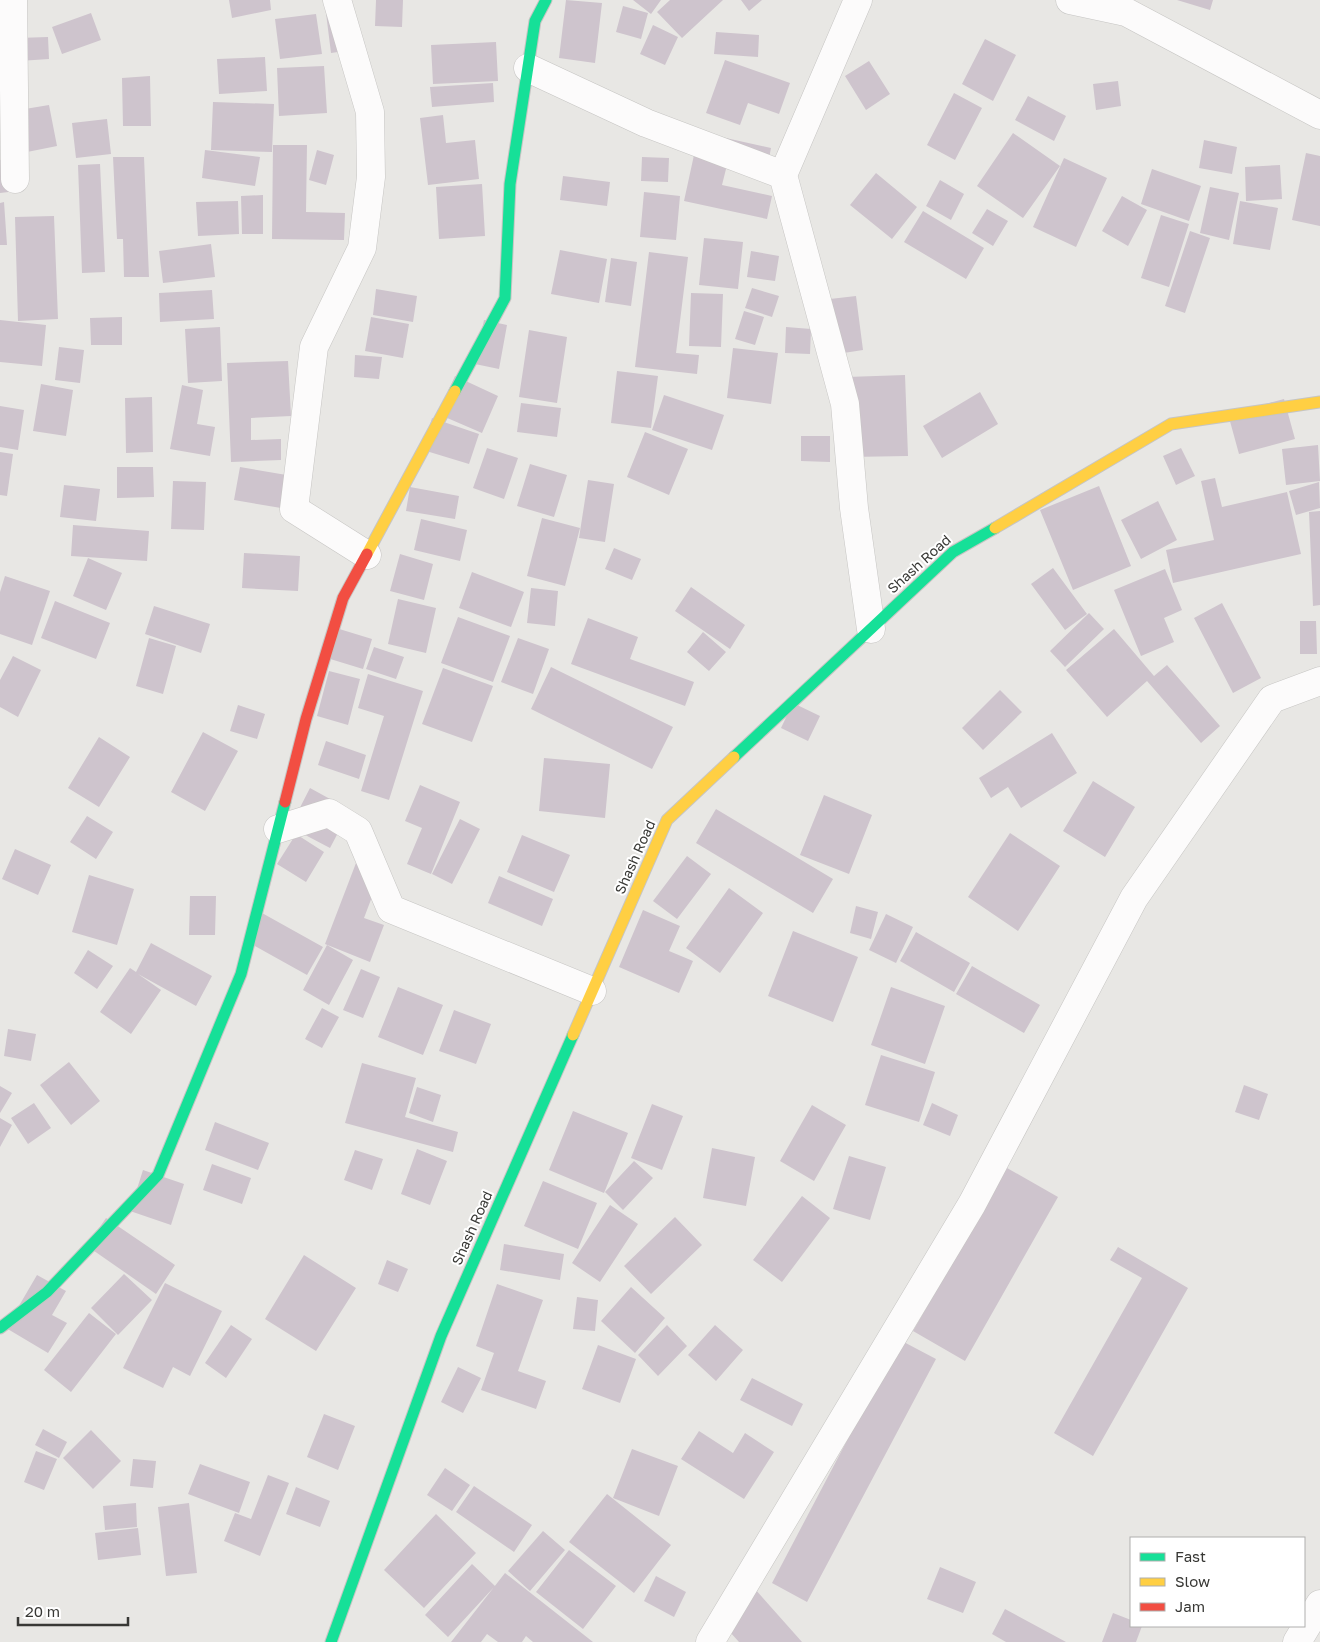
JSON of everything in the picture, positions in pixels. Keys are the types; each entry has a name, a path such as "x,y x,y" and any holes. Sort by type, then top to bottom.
{"street":[{"path":"13,0 16,179"},
{"path":"337,0 370,112 371,178 362,248 314,347 294,510 367,555"},
{"path":"0,1328 47,1292 158,1175 240,974 306,719 344,598 504,298 510,184 535,22 546,0"},
{"path":"858,0 783,175 845,404 854,508 871,629"},
{"path":"1070,0 1129,6 1320,115"},
{"path":"528,68 646,123 783,175"},
{"name":"Shash Road","path":"331,1642 441,1336 667,820 953,552 1171,424 1320,402"},
{"path":"710,1642 972,1204 1134,898 1272,699 1315,688"},
{"path":"278,829 329,813 358,832 392,909 592,991"},
{"path":"1297,1642 1320,1604"}],"building":[{"path":"229,0 270,0 271,10 232,18"},
{"path":"376,0 403,0 402,27 375,26"},
{"path":"566,0 602,3 595,63 559,58"},
{"path":"633,0 661,0 651,14"},
{"path":"670,0 723,0 682,38 657,12"},
{"path":"741,0 762,0 749,11"},
{"path":"1177,0 1213,0 1210,10"},
{"path":"325,5 352,50 331,53"},
{"path":"623,6 648,13 641,39 616,32"},
{"path":"91,13 101,40 62,54 52,27"},
{"path":"316,14 322,54 280,59 275,19"},
{"path":"653,25 678,37 665,65 640,54"},
{"path":"716,32 759,35 758,57 714,54"},
{"path":"48,37 49,59 19,61 18,38"},
{"path":"985,39 1016,55 993,101 962,84"},
{"path":"496,42 498,81 433,84 431,45"},
{"path":"265,57 267,91 219,94 217,59"},
{"path":"725,60 790,83 779,114 748,103 740,125 706,113"},
{"path":"869,61 890,94 866,110 845,76"},
{"path":"324,66 327,113 279,116 277,68"},
{"path":"150,76 151,126 123,126 122,78"},
{"path":"1118,81 1121,106 1096,110 1093,84"},
{"path":"493,83 494,102 432,107 430,87"},
{"path":"954,93 982,108 955,160 927,145"},
{"path":"1028,96 1066,116 1054,141 1015,120"},
{"path":"213,102 274,104 272,152 211,150"},
{"path":"49,105 57,146 27,152 19,110"},
{"path":"443,115 446,143 475,140 479,179 428,185 420,118"},
{"path":"107,119 111,154 76,158 72,123"},
{"path":"699,132 771,148 766,174 727,165 722,185 772,196 767,219 684,201"},
{"path":"1013,133 1060,166 1023,218 977,186"},
{"path":"1204,140 1237,147 1232,174 1199,168"},
{"path":"273,145 307,145 306,212 345,213 344,240 272,239"},
{"path":"205,150 260,157 255,186 202,178"},
{"path":"317,150 334,155 326,185 309,180"},
{"path":"1306,153 1320,156 1320,226 1292,220"},
{"path":"113,157 144,157 149,277 124,277 123,239 117,239"},
{"path":"642,157 669,158 668,182 641,181"},
{"path":"1064,158 1107,178 1076,247 1033,227"},
{"path":"15,159 17,191 0,193 0,160"},
{"path":"100,164 105,272 82,273 78,165"},
{"path":"1280,165 1282,199 1246,201 1245,167"},
{"path":"1152,169 1201,186 1189,221 1141,204"},
{"path":"876,173 917,207 892,239 850,205"},
{"path":"563,176 610,182 607,206 560,200"},
{"path":"940,180 964,194 951,220 926,206"},
{"path":"482,184 485,236 439,239 436,187"},
{"path":"1210,187 1239,193 1229,240 1200,233"},
{"path":"644,192 680,196 676,240 640,237"},
{"path":"263,195 263,234 242,234 241,196"},
{"path":"1122,196 1147,210 1128,246 1102,231"},
{"path":"238,201 239,234 198,236 196,202"},
{"path":"1240,201 1278,208 1270,250 1233,244"},
{"path":"4,202 7,245 0,245 0,203"},
{"path":"987,209 1008,221 993,246 972,233"},
{"path":"923,211 984,248 966,279 904,242"},
{"path":"1161,215 1189,224 1169,287 1141,278"},
{"path":"54,216 58,319 18,321 15,217"},
{"path":"1190,231 1210,238 1185,313 1165,306"},
{"path":"704,238 743,242 738,289 699,285"},
{"path":"211,244 215,277 163,283 159,251"},
{"path":"560,250 607,259 599,303 551,294"},
{"path":"751,251 779,256 775,281 747,277"},
{"path":"649,252 688,257 676,353 699,355 697,374 635,367"},
{"path":"611,258 637,262 631,306 605,302"},
{"path":"752,288 779,296 772,317 745,308"},
{"path":"376,289 417,296 413,322 373,315"},
{"path":"212,290 214,319 160,322 159,293"},
{"path":"691,293 723,294 721,347 689,346"},
{"path":"856,296 863,350 837,354 830,299"},
{"path":"744,311 764,317 755,345 735,339"},
{"path":"122,317 122,345 91,345 90,318"},
{"path":"371,317 409,324 403,358 365,351"},
{"path":"0,320 46,325 42,366 0,362"},
{"path":"484,320 507,325 499,369 475,364"},
{"path":"220,327 222,381 188,383 185,329"},
{"path":"786,327 811,329 810,354 785,353"},
{"path":"529,330 567,337 557,403 519,397"},
{"path":"59,347 84,350 80,383 55,380"},
{"path":"733,348 778,353 771,404 727,398"},
{"path":"355,355 382,357 379,379 354,377"},
{"path":"288,361 291,416 251,418 251,440 281,439 281,460 231,462 227,363"},
{"path":"617,371 658,376 651,428 611,423"},
{"path":"905,375 908,456 850,457 847,377"},
{"path":"455,376 498,396 482,433 438,414"},
{"path":"41,384 73,390 66,436 33,431"},
{"path":"182,385 203,390 197,424 215,427 210,456 170,449"},
{"path":"980,392 998,424 942,458 923,426"},
{"path":"664,395 724,415 712,450 652,430"},
{"path":"152,397 153,452 126,453 125,398"},
{"path":"1284,399 1295,439 1239,454 1228,414"},
{"path":"521,403 561,408 557,437 517,432"},
{"path":"0,406 24,410 18,450 0,447"},
{"path":"432,418 479,434 469,464 423,450"},
{"path":"645,432 688,449 669,495 627,477"},
{"path":"801,436 830,436 830,462 801,461"},
{"path":"1318,445 1320,481 1286,485 1282,449"},
{"path":"487,448 518,458 504,499 473,488"},
{"path":"1181,448 1195,476 1176,485 1163,456"},
{"path":"0,452 13,454 7,496 0,495"},
{"path":"530,464 567,475 554,517 517,506"},
{"path":"117,467 153,467 154,497 117,498"},
{"path":"240,467 310,479 305,512 234,500"},
{"path":"1215,478 1222,507 1287,492 1301,554 1173,583 1166,550 1214,540 1201,481"},
{"path":"588,480 614,484 605,542 579,538"},
{"path":"173,481 206,482 204,530 171,529"},
{"path":"1319,482 1320,508 1296,515 1289,491"},
{"path":"64,485 100,489 96,521 60,517"},
{"path":"1099,486 1131,566 1073,590 1040,510"},
{"path":"410,487 459,496 455,519 406,511"},
{"path":"1158,501 1177,540 1141,559 1121,520"},
{"path":"1320,511 1320,605 1313,606 1309,512"},
{"path":"542,518 580,528 565,586 527,576"},
{"path":"421,519 467,530 460,561 414,550"},
{"path":"73,525 149,531 147,561 71,556"},
{"path":"614,548 641,559 632,580 605,569"},
{"path":"244,553 300,556 298,591 242,588"},
{"path":"400,554 433,564 424,600 390,591"},
{"path":"88,558 122,573 106,610 73,596"},
{"path":"1053,568 1087,614 1065,630 1031,584"},
{"path":"1165,569 1182,610 1164,618 1174,642 1141,656 1114,590"},
{"path":"472,572 524,592 511,627 459,608"},
{"path":"5,576 50,591 32,645 0,634 0,592"},
{"path":"691,587 745,625 730,649 675,611"},
{"path":"531,588 558,591 555,626 527,623"},
{"path":"398,599 436,608 426,653 388,644"},
{"path":"55,601 110,623 96,659 41,638"},
{"path":"1222,603 1261,678 1233,693 1194,618"},
{"path":"154,606 210,624 201,653 145,634"},
{"path":"1089,613 1104,629 1065,667 1050,651"},
{"path":"458,617 510,636 493,682 441,663"},
{"path":"588,618 638,637 630,659 694,682 685,706 571,664"},
{"path":"1300,621 1316,621 1317,654 1300,654"},
{"path":"336,628 372,639 363,669 327,658"},
{"path":"1114,629 1154,676 1167,665 1220,726 1201,743 1147,681 1107,717 1066,670"},
{"path":"703,632 726,652 709,671 687,652"},
{"path":"149,638 176,646 163,694 136,686"},
{"path":"518,638 549,649 533,694 501,682"},
{"path":"374,647 404,657 396,679 366,669"},
{"path":"13,656 41,670 18,717 0,707 0,680"},
{"path":"551,667 673,727 652,769 531,709"},
{"path":"443,668 493,686 472,742 422,724"},
{"path":"329,671 360,679 348,725 317,716"},
{"path":"368,674 423,691 389,800 361,791 384,716 358,708"},
{"path":"1000,690 1022,712 983,750 962,728"},
{"path":"793,703 820,716 808,741 781,728"},
{"path":"238,705 265,714 257,739 230,731"},
{"path":"203,732 238,751 205,811 171,792"},
{"path":"1052,733 1077,773 1021,808 1008,787 991,798 979,778"},
{"path":"99,737 130,757 99,807 68,788"},
{"path":"326,741 366,755 359,779 318,765"},
{"path":"544,758 610,764 605,818 539,811"},
{"path":"1093,781 1135,807 1105,857 1063,831"},
{"path":"420,785 460,802 431,874 407,864 422,828 405,821"},
{"path":"310,788 350,810 330,848 290,827"},
{"path":"824,795 872,815 849,874 800,855"},
{"path":"716,809 833,879 813,913 696,843"},
{"path":"87,816 113,832 96,859 70,842"},
{"path":"460,819 480,829 452,884 432,874"},
{"path":"1010,833 1060,866 1018,931 968,897"},
{"path":"296,834 324,852 306,882 277,864"},
{"path":"522,835 570,855 554,892 507,872"},
{"path":"15,849 51,865 38,895 2,879"},
{"path":"687,856 711,874 677,919 653,901"},
{"path":"356,863 381,873 364,918 384,925 370,962 325,944"},
{"path":"89,875 134,889 117,945 72,932"},
{"path":"499,876 553,899 542,926 488,903"},
{"path":"729,888 763,913 720,973 686,948"},
{"path":"190,896 216,896 215,935 189,935"},
{"path":"856,906 878,912 871,939 850,933"},
{"path":"643,910 680,926 669,951 693,961 679,993 619,967"},
{"path":"262,913 323,947 307,975 246,941"},
{"path":"886,914 913,927 896,963 869,950"},
{"path":"793,931 858,957 833,1022 768,996"},
{"path":"916,932 970,963 954,992 900,961"},
{"path":"151,943 212,976 196,1006 138,974 161,990 131,1034 100,1012 130,968 136,972"},
{"path":"327,945 353,960 329,1005 303,990"},
{"path":"88,950 113,966 97,989 74,973"},
{"path":"972,966 1040,1005 1024,1033 956,994"},
{"path":"361,969 380,977 363,1018 343,1010"},
{"path":"398,987 443,1005 423,1055 378,1037"},
{"path":"891,987 945,1006 925,1064 871,1045"},
{"path":"322,1008 339,1017 322,1048 305,1039"},
{"path":"454,1010 491,1024 476,1064 439,1051"},
{"path":"8,1029 36,1034 31,1061 4,1056"},
{"path":"881,1055 935,1072 919,1122 865,1105"},
{"path":"69,1062 100,1101 71,1125 40,1085"},
{"path":"362,1063 416,1078 405,1117 458,1132 453,1152 345,1123"},
{"path":"1244,1085 1268,1094 1259,1120 1235,1112"},
{"path":"0,1086 12,1093 0,1113"},
{"path":"417,1087 441,1095 433,1122 409,1113"},
{"path":"34,1103 51,1128 28,1144 11,1118"},
{"path":"932,1103 958,1115 950,1136 923,1125"},
{"path":"652,1104 683,1116 662,1170 631,1158"},
{"path":"812,1105 846,1125 814,1181 780,1161"},
{"path":"573,1111 628,1133 604,1193 549,1170"},
{"path":"0,1118 12,1125 0,1147"},
{"path":"215,1122 269,1143 258,1170 205,1150"},
{"path":"712,1148 755,1157 746,1206 703,1198"},
{"path":"417,1149 447,1161 430,1205 401,1194"},
{"path":"355,1150 383,1159 372,1190 344,1180"},
{"path":"849,1156 886,1167 870,1220 833,1209"},
{"path":"634,1161 653,1178 623,1210 605,1192"},
{"path":"212,1164 251,1178 242,1204 203,1190"},
{"path":"1007,1168 1058,1197 965,1361 913,1331"},
{"path":"143,1170 184,1184 171,1225 130,1211"},
{"path":"543,1181 597,1203 578,1249 524,1226"},
{"path":"802,1196 830,1218 782,1282 753,1260"},
{"path":"610,1205 638,1224 600,1282 572,1263"},
{"path":"675,1217 702,1245 651,1294 624,1266"},
{"path":"106,1218 175,1265 156,1294 87,1246"},
{"path":"504,1244 564,1254 560,1280 500,1270"},
{"path":"1118,1247 1188,1288 1093,1456 1054,1433 1142,1278 1110,1260"},
{"path":"304,1255 356,1288 316,1351 265,1319"},
{"path":"387,1260 408,1269 398,1292 378,1284"},
{"path":"124,1274 152,1300 118,1335 91,1308"},
{"path":"37,1275 66,1291 52,1315 67,1323 48,1353 6,1328"},
{"path":"165,1283 222,1311 190,1376 173,1367 163,1388 123,1368"},
{"path":"497,1284 543,1300 518,1371 546,1381 536,1409 481,1390 494,1353 476,1346"},
{"path":"631,1287 665,1318 635,1353 601,1321"},
{"path":"577,1297 598,1300 595,1331 573,1329"},
{"path":"89,1313 116,1334 71,1392 44,1370"},
{"path":"231,1325 252,1339 226,1378 205,1363"},
{"path":"667,1325 687,1346 658,1376 638,1355"},
{"path":"715,1325 743,1350 716,1381 688,1355"},
{"path":"900,1340 936,1359 807,1602 772,1583"},
{"path":"598,1345 636,1359 620,1403 582,1389"},
{"path":"458,1367 481,1378 463,1413 441,1402"},
{"path":"752,1378 803,1404 792,1426 740,1400"},
{"path":"324,1414 355,1426 338,1470 307,1457"},
{"path":"43,1429 67,1442 59,1458 35,1445"},
{"path":"91,1430 121,1461 93,1489 63,1458"},
{"path":"699,1431 733,1453 745,1433 774,1452 744,1499 681,1459"},
{"path":"632,1449 678,1466 659,1516 613,1498"},
{"path":"36,1451 57,1459 44,1490 24,1482"},
{"path":"133,1459 156,1461 153,1488 130,1486"},
{"path":"200,1464 250,1482 239,1513 188,1494"},
{"path":"445,1468 470,1485 452,1511 427,1495"},
{"path":"268,1475 289,1483 260,1556 224,1541 235,1513 251,1519"},
{"path":"474,1486 532,1525 514,1552 456,1512"},
{"path":"296,1487 330,1501 320,1527 286,1514"},
{"path":"607,1494 671,1545 634,1593 569,1542"},
{"path":"136,1503 137,1527 105,1530 103,1506"},
{"path":"189,1503 197,1573 166,1576 158,1507"},
{"path":"436,1514 476,1553 424,1608 384,1570"},
{"path":"138,1528 141,1555 98,1560 95,1533"},
{"path":"543,1531 565,1550 530,1591 508,1571"},
{"path":"569,1550 616,1586 583,1629 536,1592"},
{"path":"472,1564 495,1586 448,1637 425,1615"},
{"path":"940,1567 976,1582 963,1613 927,1599"},
{"path":"505,1573 593,1642 533,1642 526,1636 522,1642 498,1642 487,1634 481,1642 451,1642"},
{"path":"656,1576 686,1592 674,1617 644,1601"},
{"path":"755,1589 802,1642 739,1642 720,1621"},
{"path":"1005,1609 1066,1642 1006,1642 992,1634"},
{"path":"1113,1613 1130,1620 1130,1627 1142,1627 1136,1642 1102,1642"}],"traffic: fast":[{"path":"455,391 505,298 510,184 535,21 546,0"},
{"path":"734,757 953,552 995,528"},
{"path":"0,1328 47,1292 158,1175 241,974 285,802"},
{"path":"331,1642 441,1336 573,1035"}],"traffic: slow":[{"path":"367,554 455,391"},
{"path":"995,528 1171,424 1320,402"},
{"path":"573,1035 667,820 734,757"}],"traffic: jam":[{"path":"285,802 306,719 343,598 367,554"}]}
